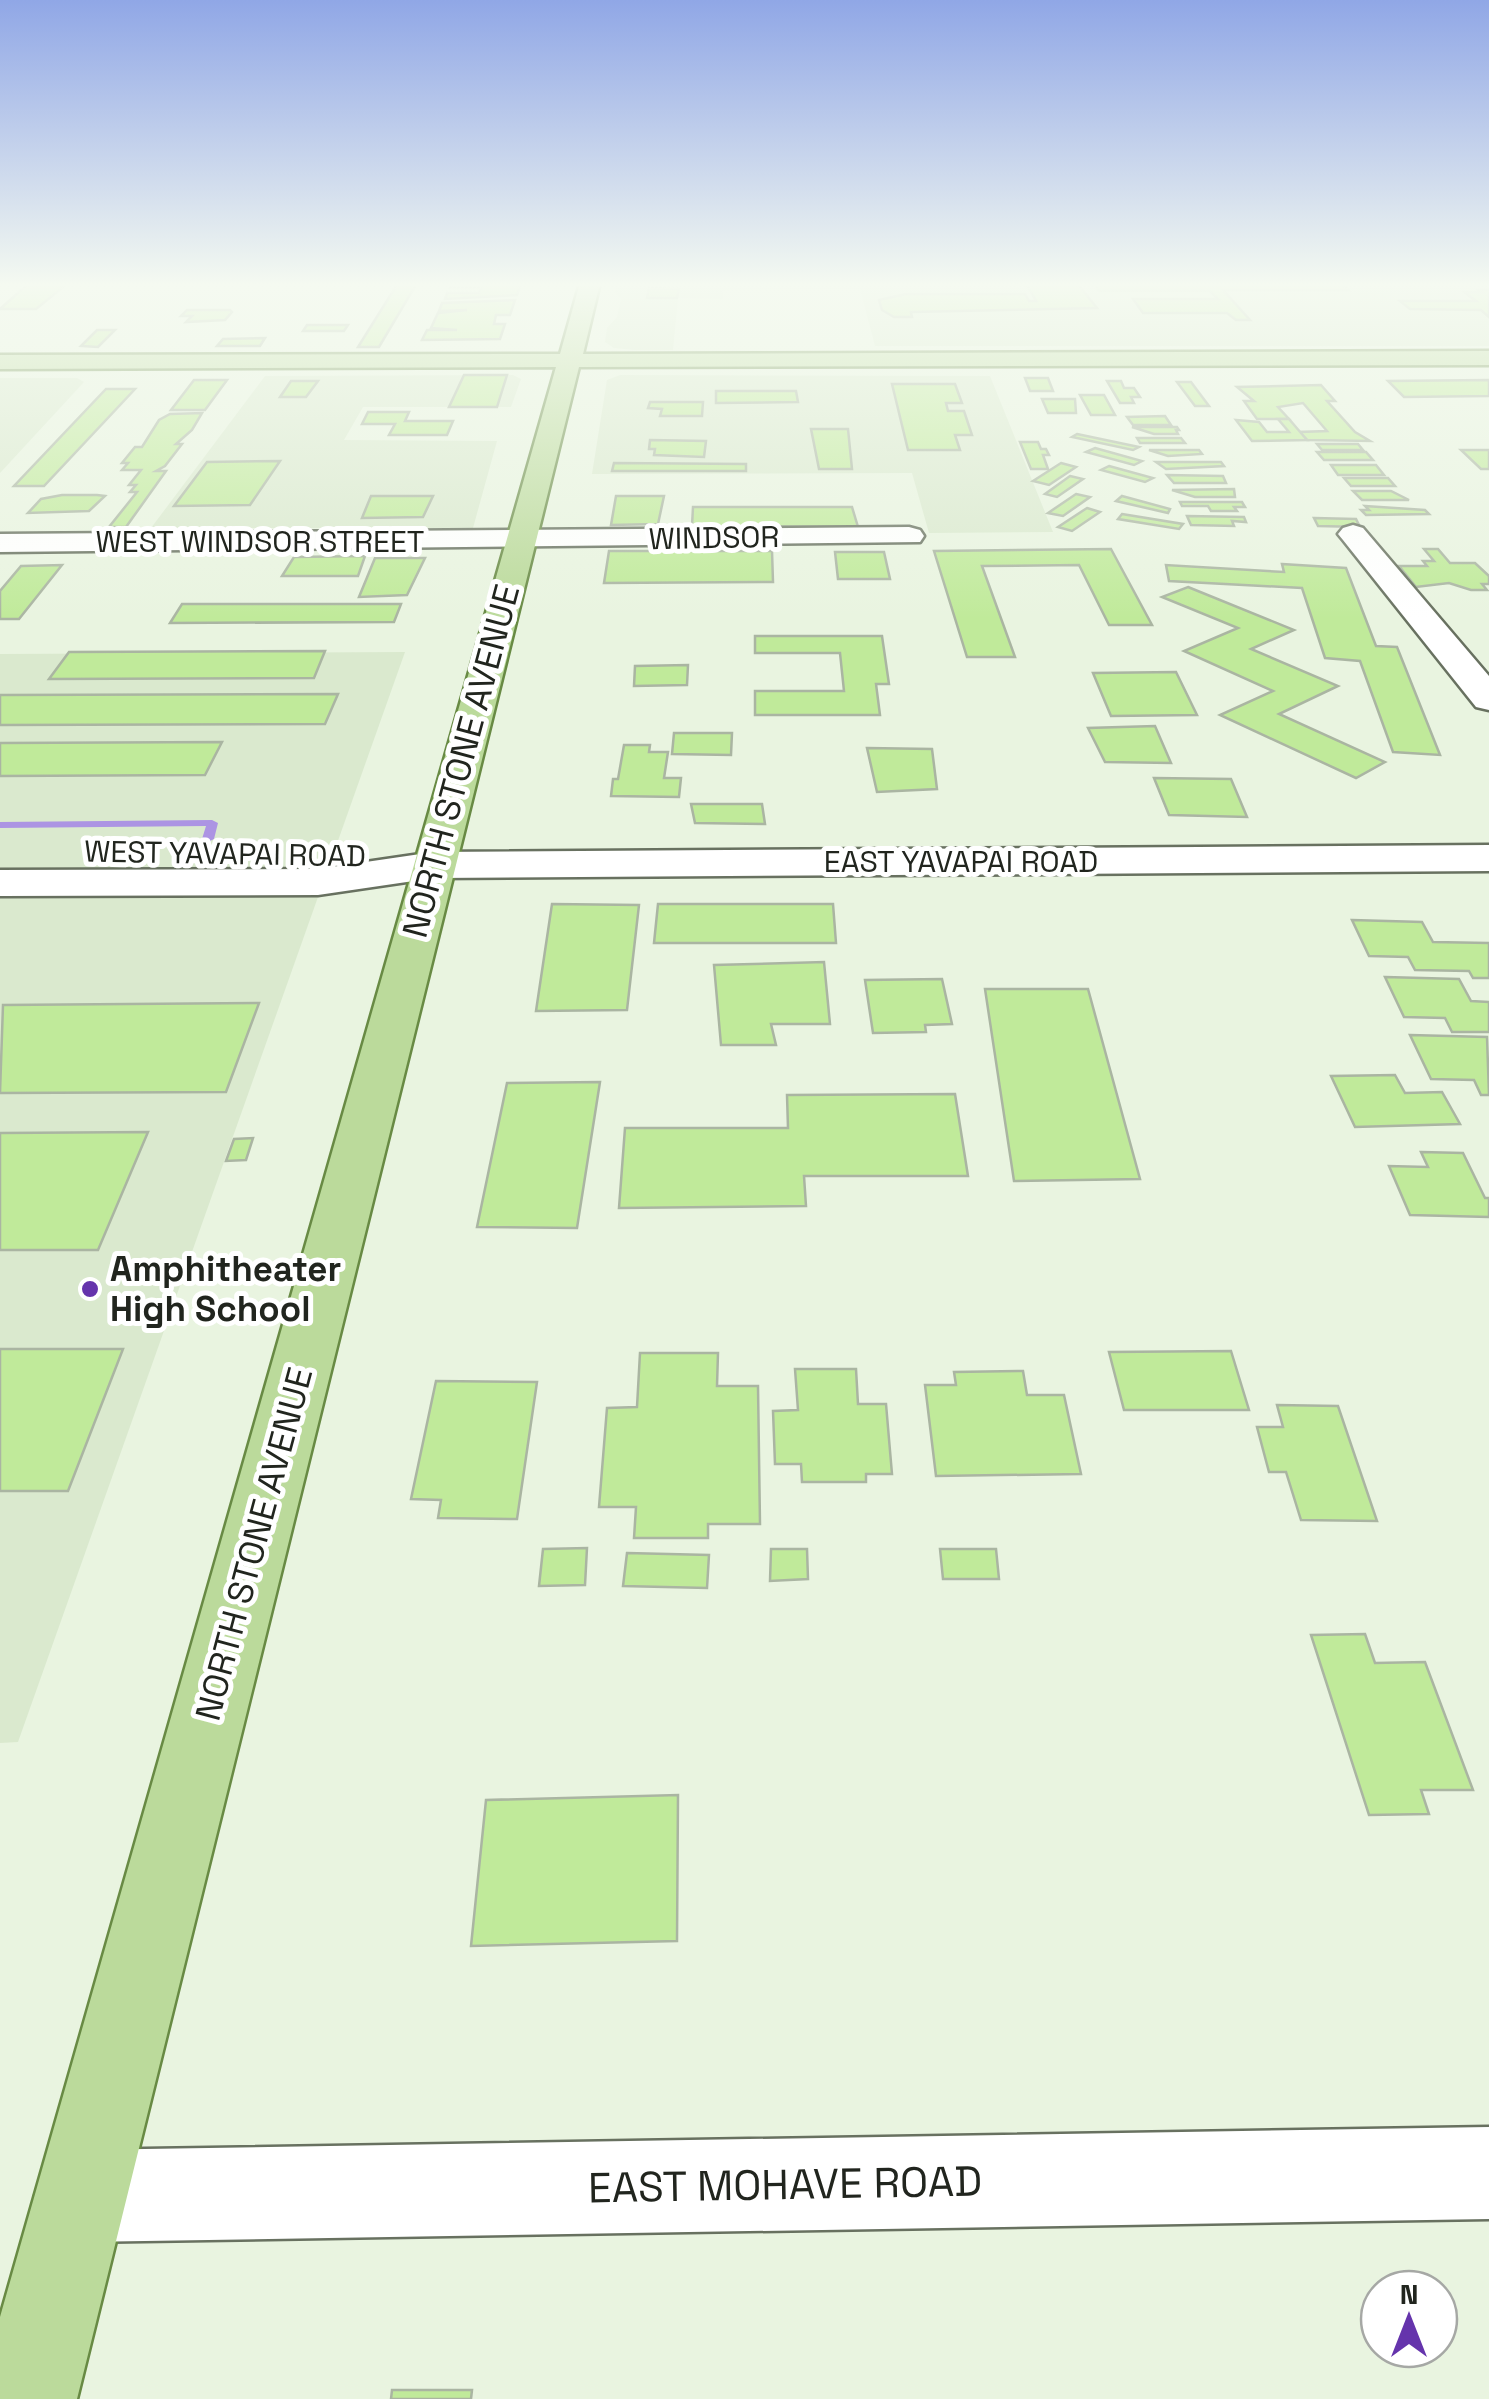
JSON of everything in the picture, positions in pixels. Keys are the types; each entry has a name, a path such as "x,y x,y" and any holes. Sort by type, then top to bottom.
{"main road":[{"name":"NORTH STONE AVENUE","path":"27,2399 559,395"}],"street":[{"path":"1353,534 1489,699"},
{"name":"WINDSOR","path":"520,540 909,536"},
{"name":"WEST WINDSOR STREET","path":"0,543 520,540"},
{"name":"WEST YAVAPAI ROAD","path":"0,852 349,852 434,865"},
{"name":"EAST YAVAPAI ROAD","path":"434,865 1489,858"},
{"name":"WEST YAVAPAI ROAD","path":"0,883 318,882 434,865"},
{"name":"EAST MOHAVE ROAD","path":"81,2196 1489,2173"}],"shaded area":[{"path":"0,395 72,395 0,473"},
{"path":"251,395 515,395 511,407 363,407 344,440 497,441 473,528 151,528"},
{"path":"605,395 998,395 1053,532 929,533 912,473 592,474"},
{"name":"Amphitheater High School","path":"405,652 18,1742 0,1743 0,654"}],"building":[{"path":"100,395 129,395 44,486 14,486"},
{"path":"183,395 216,395 205,410 171,410"},
{"path":"455,395 501,395 497,407 449,407"},
{"path":"716,395 797,395 798,402 716,403"},
{"path":"895,395 959,395 962,403 946,403 948,411 964,411 972,435 955,435 960,450 908,450"},
{"path":"1080,395 1104,395 1115,415 1091,415"},
{"path":"1115,395 1140,397 1131,397 1134,403 1120,403"},
{"path":"1187,395 1201,395 1209,406 1195,406"},
{"path":"1247,395 1330,395 1335,401 1327,401 1355,432 1370,441 1307,440 1299,432 1327,431 1303,403 1278,407 1289,419 1257,419 1244,401 1254,401"},
{"path":"1402,395 1489,395 1489,396"},
{"path":"1042,399 1075,399 1076,413 1048,413"},
{"path":"650,402 703,402 702,416 660,416 662,409 648,408"},
{"path":"368,412 409,412 405,421 453,421 447,435 389,435 395,424 362,424"},
{"path":"202,413 192,430 176,444 182,444 165,466 156,471 166,471 126,527 109,527 137,492 130,492 136,485 129,485 141,470 122,470 128,463 122,463 135,447 142,447 159,420 170,414"},
{"path":"1165,416 1171,425 1133,425 1127,417"},
{"path":"1278,419 1289,419 1307,440 1252,441 1236,420 1259,422 1267,432 1289,432"},
{"path":"1132,427 1179,430 1178,434 1154,434"},
{"path":"811,429 848,429 852,469 819,469"},
{"path":"1077,434 1139,447 1133,450 1072,437"},
{"path":"1137,438 1181,438 1185,443 1140,443"},
{"path":"650,440 706,441 704,457 654,455 655,449 649,449"},
{"path":"1020,442 1038,442 1041,449 1046,449 1049,455 1043,455 1048,469 1031,469"},
{"path":"1317,444 1358,444 1363,450 1322,450"},
{"path":"1095,448 1142,461 1134,465 1086,452"},
{"path":"1149,450 1199,450 1202,454 1168,456"},
{"path":"1461,450 1489,450 1489,469 1481,469"},
{"path":"1317,452 1366,452 1373,460 1324,460"},
{"path":"280,461 250,505 174,506 207,462"},
{"path":"1156,462 1221,462 1224,466 1166,469"},
{"path":"614,463 746,464 746,471 612,471"},
{"path":"1061,463 1076,467 1049,485 1033,481"},
{"path":"1331,465 1376,465 1384,475 1338,475"},
{"path":"1109,466 1153,478 1145,482 1101,470"},
{"path":"1167,475 1223,476 1226,483 1174,483"},
{"path":"1070,476 1083,479 1057,497 1045,494"},
{"path":"1344,478 1388,478 1395,486 1351,486"},
{"path":"1234,489 1235,497 1195,497 1172,490"},
{"path":"1353,491 1391,491 1409,500 1362,500"},
{"path":"1076,494 1090,497 1063,516 1048,513"},
{"path":"62,495 105,496 89,511 28,513 41,499"},
{"path":"371,496 433,496 423,517 362,518"},
{"path":"616,496 664,496 658,524 611,525"},
{"path":"1122,496 1170,509 1168,513 1116,501"},
{"path":"1180,502 1242,502 1245,507 1234,507 1237,511 1211,511 1208,506 1182,506"},
{"path":"1365,506 1425,510 1429,514 1366,515 1361,510 1369,510"},
{"path":"693,507 852,507 858,527 692,526"},
{"path":"1087,508 1100,512 1072,531 1058,527"},
{"path":"1122,514 1183,524 1179,529 1118,519"},
{"path":"1187,516 1244,517 1246,522 1232,521 1234,526 1191,525"},
{"path":"1314,518 1356,519 1360,527 1318,526"},
{"path":"1111,549 1152,625 1109,625 1079,565 982,566 1015,657 967,657 934,551"},
{"path":"1424,549 1438,549 1450,563 1475,563 1489,576 1489,584 1482,584 1487,590 1449,583 1416,587 1399,566 1427,566 1423,561 1434,561"},
{"path":"609,551 772,551 773,582 604,583"},
{"path":"835,552 884,552 890,579 838,579"},
{"path":"365,556 358,576 282,576 294,557"},
{"path":"375,558 425,558 407,595 359,597"},
{"path":"1282,564 1346,568 1376,646 1397,647 1440,755 1393,752 1360,661 1325,658 1302,588 1169,581 1166,565 1284,572"},
{"path":"62,565 19,619 0,619 0,591 21,566"},
{"path":"1188,587 1294,630 1251,649 1338,686 1279,714 1385,762 1356,778 1220,715 1273,691 1184,651 1238,628 1162,597"},
{"path":"182,604 401,604 394,622 170,623"},
{"path":"755,636 882,636 889,684 876,684 880,715 755,715 755,691 844,691 840,653 755,653"},
{"path":"325,651 314,678 49,679 69,652"},
{"path":"688,665 687,685 634,686 635,666"},
{"path":"1176,672 1197,715 1111,716 1093,673"},
{"path":"338,694 325,724 0,725 0,695"},
{"path":"1155,726 1171,763 1105,762 1088,728"},
{"path":"674,733 732,733 731,755 672,754"},
{"path":"222,742 205,775 0,776 0,743"},
{"path":"624,745 650,745 649,752 668,752 664,778 681,778 679,797 611,796"},
{"path":"867,748 932,749 937,789 877,792"},
{"path":"1154,778 1231,779 1247,817 1169,815"},
{"path":"691,804 762,804 765,824 695,823"},
{"path":"552,904 639,905 627,1010 536,1011"},
{"path":"658,904 833,904 836,943 654,943"},
{"path":"1352,920 1422,922 1433,942 1489,943 1489,978 1473,978 1469,971 1415,970 1408,957 1369,956"},
{"path":"824,962 830,1024 771,1024 776,1045 721,1045 714,965"},
{"path":"1385,977 1459,979 1471,1001 1489,1002 1489,1032 1452,1032 1445,1018 1404,1017"},
{"path":"942,979 952,1024 925,1025 926,1032 873,1033 865,980"},
{"path":"985,989 1088,989 1140,1179 1014,1181"},
{"path":"259,1003 226,1092 0,1093 3,1005"},
{"path":"1410,1035 1487,1037 1489,1095 1481,1095 1474,1080 1431,1079"},
{"path":"1395,1075 1405,1093 1442,1092 1460,1124 1355,1127 1331,1076"},
{"path":"600,1082 577,1228 477,1227 507,1083"},
{"path":"955,1094 968,1176 804,1176 806,1206 619,1208 625,1128 788,1128 787,1095"},
{"path":"148,1132 98,1250 0,1250 0,1133"},
{"path":"253,1138 246,1160 226,1161 234,1139"},
{"path":"1421,1152 1463,1153 1485,1198 1489,1198 1489,1217 1410,1215 1389,1166 1428,1167"},
{"path":"0,1349 123,1349 68,1491 0,1491"},
{"path":"1231,1351 1249,1410 1124,1410 1109,1352"},
{"path":"640,1353 718,1353 717,1386 758,1386 760,1524 708,1524 708,1538 634,1538 636,1507 599,1507 607,1408 637,1407"},
{"path":"795,1369 856,1369 858,1404 886,1404 892,1474 866,1474 866,1482 802,1482 801,1464 775,1464 773,1411 798,1410"},
{"path":"1023,1371 1027,1395 1064,1395 1081,1474 936,1476 925,1385 956,1385 954,1372"},
{"path":"436,1381 537,1382 517,1519 438,1518 441,1500 411,1499"},
{"path":"1277,1405 1338,1406 1377,1521 1301,1520 1286,1472 1269,1472 1257,1427 1283,1427"},
{"path":"587,1548 585,1585 539,1586 543,1549"},
{"path":"771,1549 807,1549 808,1579 770,1581"},
{"path":"940,1549 996,1549 999,1579 943,1579"},
{"path":"627,1553 709,1555 707,1588 623,1586"},
{"path":"1365,1634 1375,1663 1425,1662 1473,1790 1421,1790 1429,1814 1369,1815 1311,1635"},
{"path":"678,1795 677,1941 471,1946 486,1800"},
{"path":"392,2390 472,2390 471,2399 391,2399"}],"waterway":[{"path":"0,825 212,823 208,839"}],"place":[{"name":"Amphitheater High School","path":"90,1289"}]}
